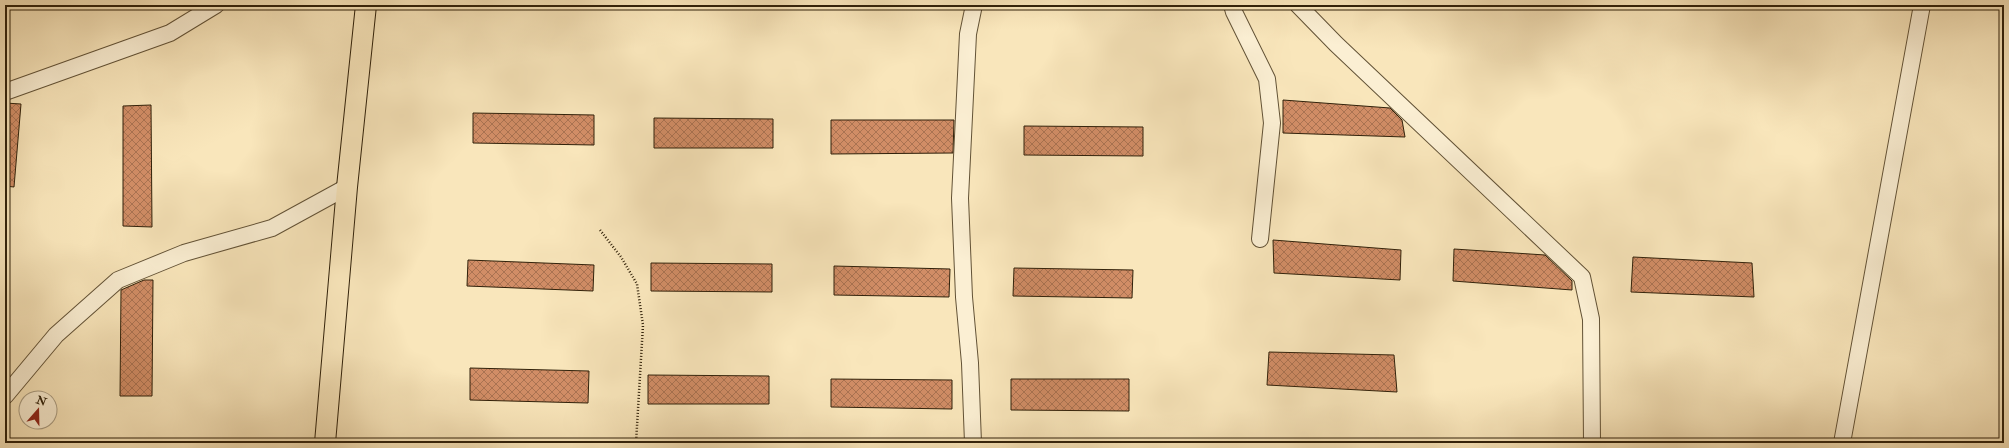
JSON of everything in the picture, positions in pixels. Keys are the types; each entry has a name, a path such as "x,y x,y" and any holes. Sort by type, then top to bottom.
{"main road":[{"path":"324,443 347,187 366,5"}],"street":[{"path":"5,92 170,33 216,5"},
{"path":"974,5 968,34 960,198 964,297 970,363 974,443"},
{"path":"1232,5 1267,79 1272,124 1260,239"},
{"path":"1298,5 1336,44 1582,277 1591,319 1592,443"},
{"path":"1842,443 1922,5"},
{"path":"5,396 56,335 118,280 184,253 272,228 347,187"}],"path":[{"path":"600,230 622,257 637,284 643,326 636,443"}],"building":[{"path":"1283,100 1390,108 1402,120 1405,137 1283,133"},
{"path":"5,103 21,104 14,187 5,186"},
{"path":"151,105 152,227 123,226 123,106"},
{"path":"473,113 594,115 594,145 473,143"},
{"path":"654,118 773,119 773,148 654,148"},
{"path":"831,120 954,120 953,153 831,154"},
{"path":"1024,126 1143,127 1143,156 1024,155"},
{"path":"1273,240 1401,250 1400,280 1274,273"},
{"path":"1454,249 1545,255 1572,281 1572,290 1453,281"},
{"path":"1633,257 1752,263 1754,297 1631,292"},
{"path":"468,260 594,265 593,291 467,286"},
{"path":"651,263 772,264 772,292 651,291"},
{"path":"834,266 950,269 949,297 834,295"},
{"path":"1014,268 1133,270 1132,298 1013,296"},
{"path":"144,280 153,280 152,396 120,396 121,290"},
{"path":"1269,352 1394,355 1397,392 1267,385"},
{"path":"470,368 589,371 588,403 470,400"},
{"path":"648,375 769,376 769,404 648,404"},
{"path":"831,379 952,380 952,409 831,407"},
{"path":"1011,379 1129,379 1129,411 1011,410"}]}
